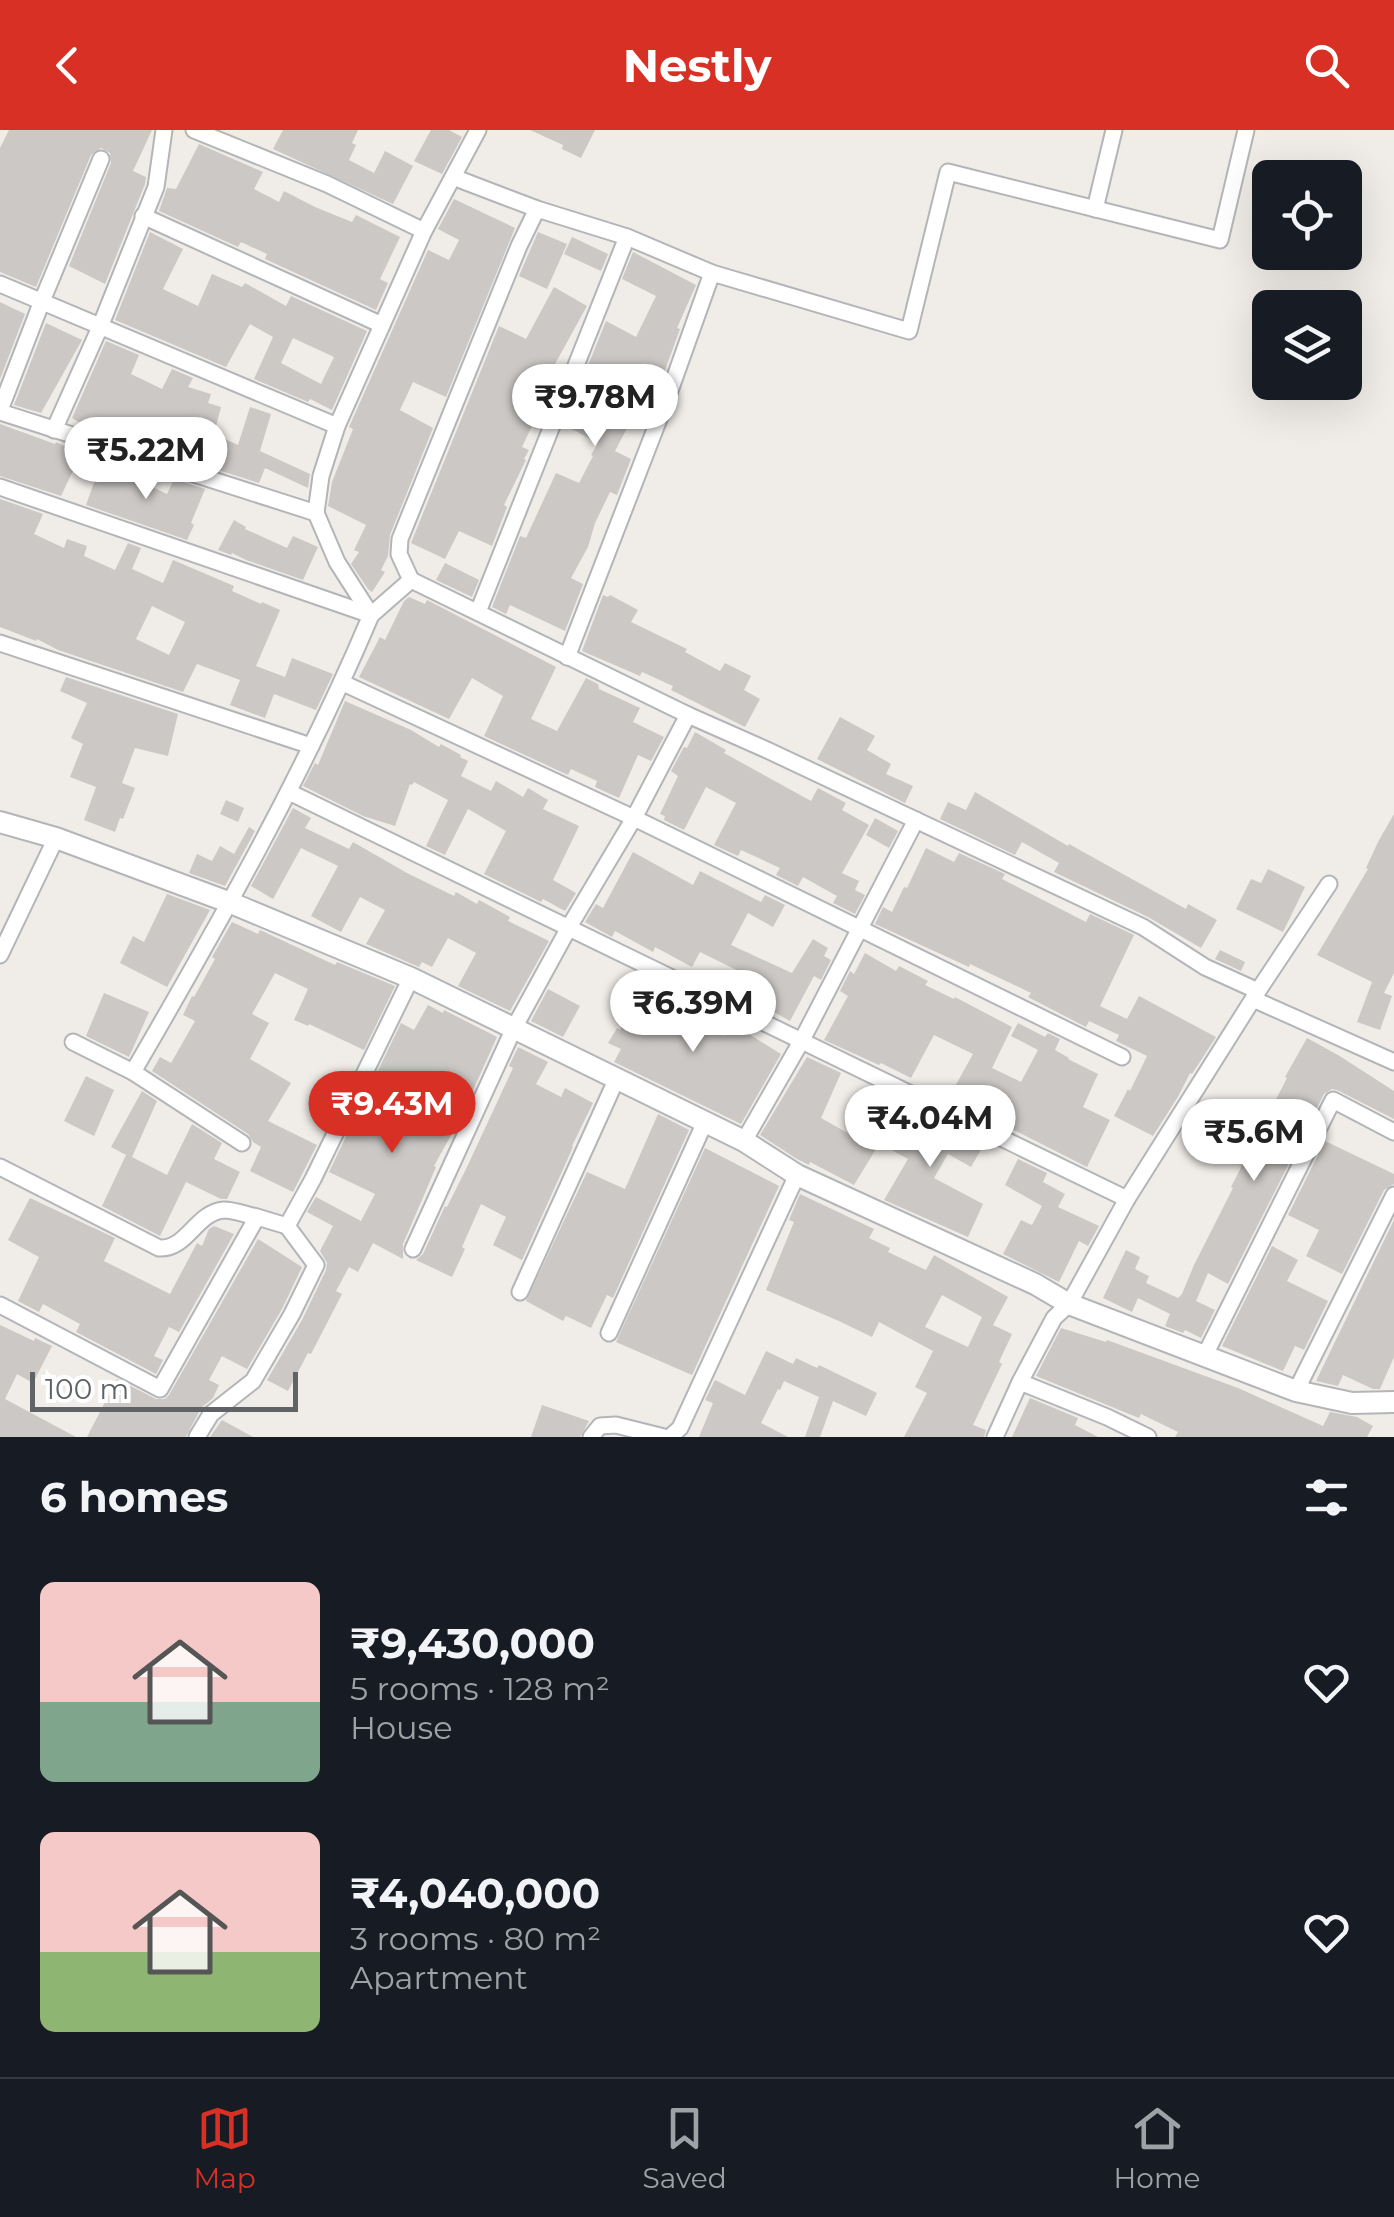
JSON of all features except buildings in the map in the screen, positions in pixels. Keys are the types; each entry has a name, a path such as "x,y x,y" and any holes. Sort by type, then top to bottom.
{"street":[{"path":"54,430 156,187 164,130"},
{"path":"194,130 327,184 424,231"},
{"path":"371,616 337,562 316,513 321,476 336,426 424,231 478,130"},
{"path":"1095,209 1114,130"},
{"path":"452,177 627,236 712,273 909,331 948,172 1220,240 1246,130"},
{"path":"101,159 0,411 316,513"},
{"path":"537,208 400,539 400,554 411,580 688,715 1143,927 1255,995 1394,1062"},
{"path":"143,216 382,325"},
{"path":"478,612 627,236"},
{"path":"567,657 712,273"},
{"path":"0,284 336,426"},
{"path":"0,486 371,616"},
{"path":"133,1072 231,903 343,683 371,616 411,580"},
{"path":"0,643 311,746"},
{"path":"343,683 634,818 1122,1057"},
{"path":"413,1249 514,1028 688,715"},
{"path":"288,792 1127,1200"},
{"path":"744,1140 802,1040 916,820"},
{"path":"0,822 56,838 231,903 411,978 744,1140 797,1175 1036,1284 1069,1304 1296,1391 1352,1403 1394,1402"},
{"path":"0,954 56,838"},
{"path":"995,1437 1054,1318 1069,1304 1127,1200 1329,884"},
{"path":"287,1226 411,978"},
{"path":"73,1042 133,1072 242,1143"},
{"path":"520,1292 617,1078"},
{"path":"1204,1356 1334,1100 1394,1132"},
{"path":"609,1333 705,1122"},
{"path":"0,1167 159,1248 179,1242 207,1216 223,1210 287,1226 316,1266 253,1381 211,1414 197,1437"},
{"path":"591,1437 600,1426 616,1424 667,1437 680,1428 797,1175"},
{"path":"1296,1391 1394,1195"},
{"path":"0,1305 160,1389 258,1217"},
{"path":"1020,1382 1148,1437"}]}
